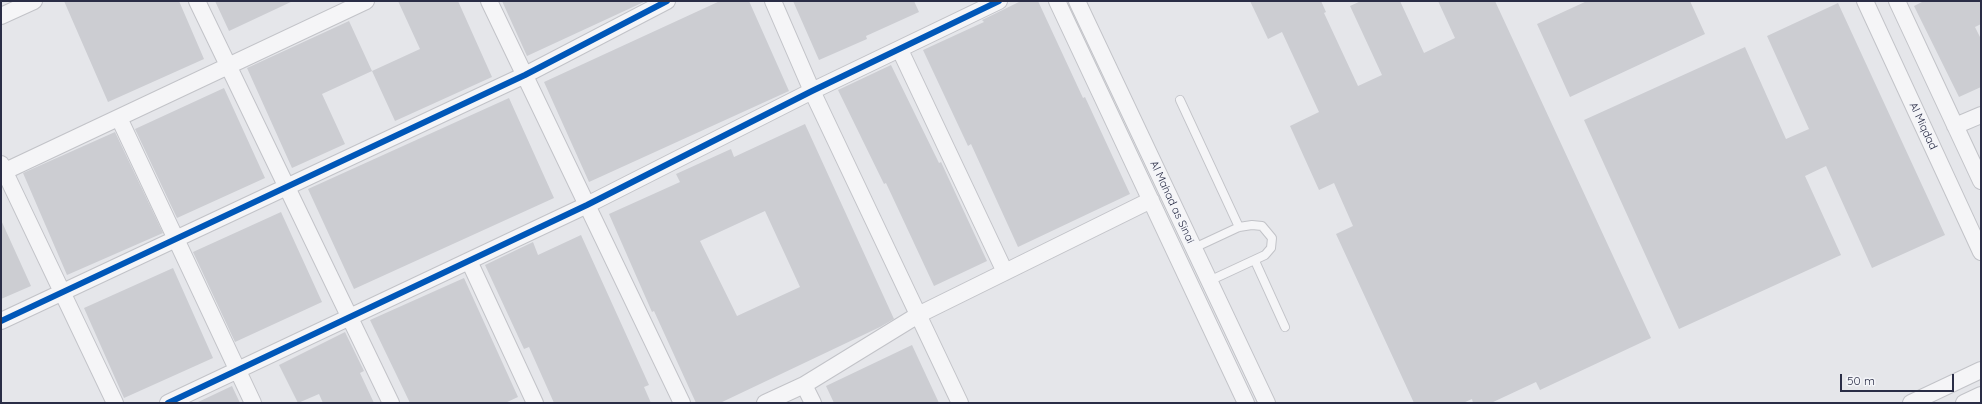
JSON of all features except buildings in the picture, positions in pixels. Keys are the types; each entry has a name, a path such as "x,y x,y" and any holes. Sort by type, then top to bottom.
{"street":[{"path":"1,16 34,1"},
{"path":"197,1 391,403"},
{"path":"115,403 2,169 119,118 366,1"},
{"path":"489,1 682,403"},
{"path":"1,321 525,75 667,1"},
{"path":"773,1 812,91 960,403"},
{"path":"168,403 587,205 812,91 900,50 999,1"},
{"name":"Al Mahad as Sinai","path":"1057,1 1246,403"},
{"name":"Al Mahad as Sinai","path":"1077,1 1267,403"},
{"name":"Al Miqdad","path":"1865,1 1981,252"},
{"path":"1896,1 1981,181"},
{"path":"900,50 1005,272"},
{"path":"1955,126 1981,115"},
{"path":"119,118 253,403"},
{"path":"766,403 804,385 918,315 1151,200"},
{"path":"469,261 535,403"},
{"path":"1911,403 1981,370"},
{"path":"804,385 813,403"},
{"path":"1964,403 1981,395"}],"lane":[{"path":"1180,100 1240,227"},
{"path":"1194,248 1240,227 1262,226 1272,238 1271,248 1265,255 1255,261 1209,281"},
{"path":"1255,261 1285,327"}],"cycle path":[{"path":"1,321 525,75 667,1"},
{"path":"168,403 587,205 812,91 999,1"}]}
